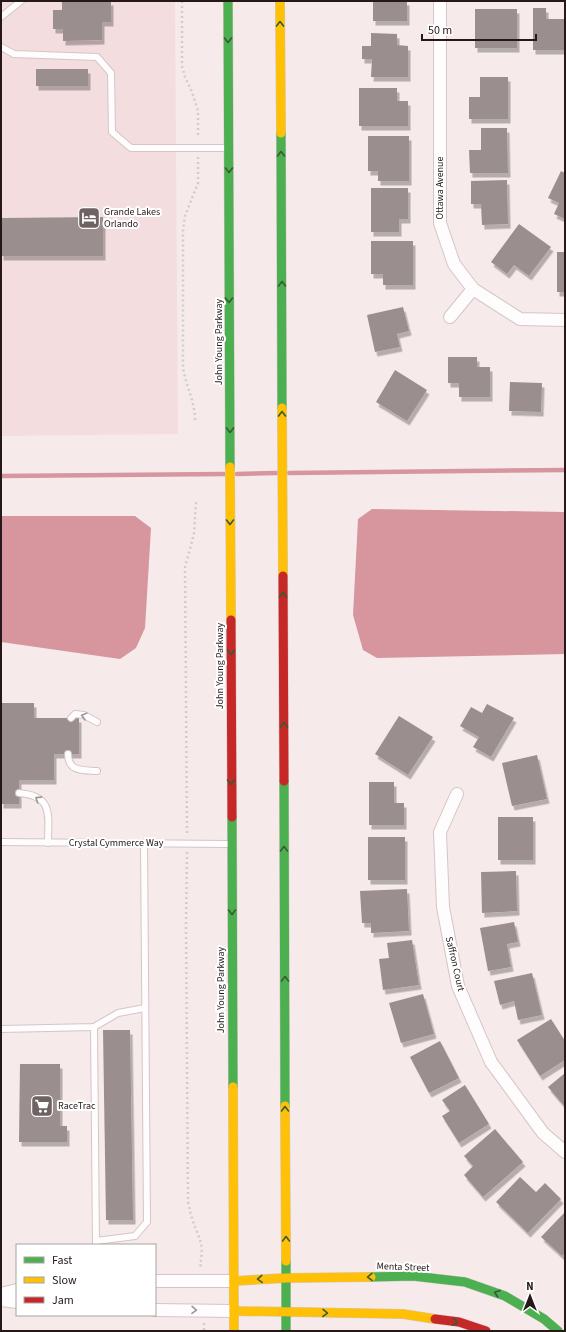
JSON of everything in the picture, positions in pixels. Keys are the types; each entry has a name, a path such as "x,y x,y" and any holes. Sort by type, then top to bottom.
{"main road":[{"name":"John Young Parkway","path":"228,1 234,1331"},
{"path":"280,1 286,1331"},
{"name":"Menta Street","path":"234,1281 286,1278 413,1276 465,1282 505,1296 544,1319 558,1331"},
{"path":"234,1311 403,1314 459,1322 483,1330"}],"street":[{"name":"Ottawa Avenue","path":"440,1 440,223 454,264 473,289 520,319 565,320"},
{"path":"450,317 473,289"},
{"name":"Saffron Court","path":"457,794 440,832 443,907 458,986 490,1062 543,1133 565,1152"},
{"path":"156,1281 234,1281"},
{"path":"1,1294 16,1290"},
{"path":"1,1300 16,1302"},
{"path":"156,1310 234,1311"}],"lane":[{"path":"1,18 21,1"},
{"path":"1,47 14,54 97,57 111,73 112,132 131,148 229,148"},
{"path":"71,718 75,714 84,715 97,722"},
{"path":"68,754 68,760 72,766 78,770 96,771"},
{"path":"19,793 29,794 41,799 47,808 48,843"},
{"name":"Crystal Cymmerce Way","path":"1,842 231,844"},
{"path":"94,1027 96,1243 134,1236 147,1222 144,843"},
{"path":"1,1029 94,1027 118,1013 145,1008"}],"path":[{"path":"182,1 182,66 198,111 198,183 186,216 183,230 183,368 195,410 195,420"},
{"path":"196,502 194,534 185,567 188,1202 192,1219 202,1246 200,1264 202,1266"},
{"path":"204,1323 204,1331"}],"shaded area":[{"name":"Grande Lakes Orlando","path":"1,1 175,1 178,434 1,436"},
{"path":"372,509 565,512 565,654 377,658 363,650 353,615 358,519"},
{"path":"1,516 135,516 151,528 145,628 136,648 120,659 1,642"}],"building":[{"path":"62,1 111,1 111,22 102,22 102,40 63,41 63,29 53,29 53,10 62,10"},
{"path":"373,1 407,1 407,21 373,21"},
{"path":"533,8 546,8 546,19 565,19 565,50 533,50"},
{"path":"475,9 517,9 517,48 475,48"},
{"path":"371,33 397,34 397,45 408,46 408,77 371,77 372,59 362,59 362,46 371,46"},
{"path":"36,69 88,69 88,86 36,86"},
{"path":"480,77 508,77 508,119 469,119 469,97 480,97"},
{"path":"359,88 397,88 397,101 408,101 408,126 359,126"},
{"path":"481,128 507,128 508,173 470,173 469,150 481,150"},
{"path":"368,136 409,136 409,181 378,181 378,171 368,171"},
{"path":"561,171 565,173 565,219 554,214 559,203 548,198"},
{"path":"507,180 508,224 482,225 481,204 471,204 471,181"},
{"path":"371,188 408,188 408,219 399,219 399,232 371,232"},
{"path":"103,217 103,256 1,256 1,218"},
{"path":"519,224 551,247 529,276 514,265 507,274 491,262"},
{"path":"371,241 413,241 413,285 383,285 383,274 371,274"},
{"path":"557,252 565,252 565,292 557,292"},
{"path":"403,307 409,331 397,334 400,347 375,352 367,315"},
{"path":"448,357 477,357 477,367 490,367 490,397 459,397 459,383 448,383"},
{"path":"395,370 427,390 407,421 376,402"},
{"path":"510,382 542,383 541,412 509,411"},
{"path":"1,703 34,703 34,718 79,718 79,754 54,754 54,780 19,780 19,804 1,804"},
{"path":"487,704 514,718 491,757 473,747 479,737 460,726 471,707 482,713"},
{"path":"399,716 433,737 408,775 375,754"},
{"path":"537,755 547,799 512,806 502,763"},
{"path":"369,782 394,782 394,803 404,803 404,825 369,825"},
{"path":"498,817 533,817 533,860 498,860"},
{"path":"368,837 405,837 405,880 368,880"},
{"path":"516,871 517,911 482,913 481,872"},
{"path":"407,889 409,931 371,933 371,923 362,923 360,891"},
{"path":"514,922 518,942 507,944 511,967 488,971 480,928"},
{"path":"412,940 419,985 383,990 379,959 389,958 387,943"},
{"path":"532,973 542,1015 518,1020 514,1001 500,1005 494,981"},
{"path":"423,994 434,1034 401,1043 389,1003"},
{"path":"551,1019 565,1041 565,1060 540,1076 517,1040"},
{"path":"103,1030 130,1030 133,1220 106,1220"},
{"path":"440,1041 459,1078 429,1093 410,1057"},
{"path":"20,1064 60,1064 60,1126 67,1126 67,1142 19,1142"},
{"path":"565,1073 565,1107 548,1087"},
{"path":"465,1085 489,1124 459,1143 442,1116 450,1111 442,1100"},
{"path":"495,1129 523,1162 483,1197 464,1175 473,1166 464,1156"},
{"path":"520,1177 536,1192 545,1183 561,1199 528,1233 496,1202"},
{"path":"565,1212 565,1253 562,1256 541,1237"}],"waterway":[{"path":"289,473 565,470"},
{"path":"237,474 277,473"},
{"path":"1,476 225,474"}],"traffic: fast":[{"path":"228,1 230,467"},
{"path":"281,133 282,408"},
{"path":"284,781 285,1106"},
{"path":"232,817 233,1087"},
{"path":"286,1261 286,1331"},
{"path":"371,1277 413,1276 465,1282 505,1296 544,1319 558,1331"}],"traffic: slow":[{"path":"280,1 281,133"},
{"path":"282,408 283,576"},
{"path":"230,467 231,620"},
{"path":"233,1087 234,1331"},
{"path":"285,1106 286,1261"},
{"path":"234,1281 286,1278 371,1277"},
{"path":"234,1311 403,1314 435,1319"}],"traffic: jam":[{"path":"283,576 284,781"},
{"path":"231,620 232,817"},
{"path":"435,1319 459,1322 486,1331"}],"place":[{"name":"Grande Lakes Orlando","path":"89,218"},
{"name":"RaceTrac","path":"42,1106"}]}
